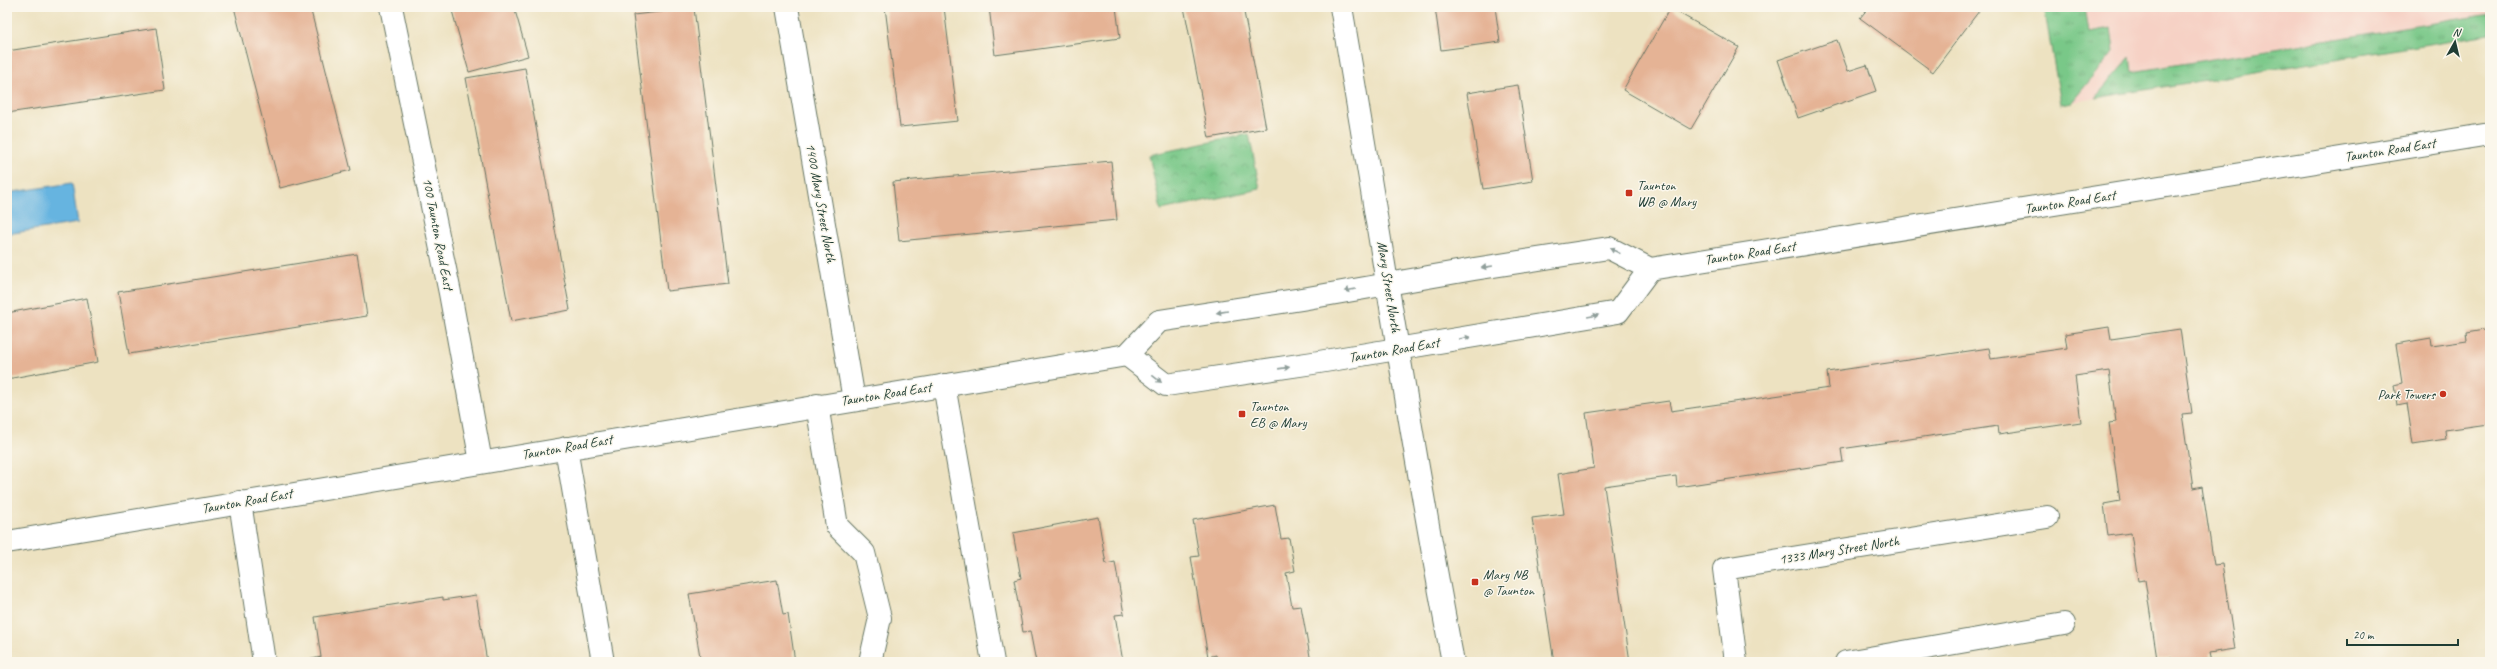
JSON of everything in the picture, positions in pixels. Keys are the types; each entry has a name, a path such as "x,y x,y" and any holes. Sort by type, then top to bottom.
{"main road":[{"name":"100 Taunton Road East","path":"391,7 450,293 481,462"},
{"name":"1400 Mary Street North","path":"787,7 854,400"},
{"name":"Mary Street North","path":"1341,7 1399,349 1428,531 1452,662"},
{"name":"Taunton Road East","path":"7,542 817,405 1127,355 1166,385 1399,349 1618,312 1650,269 2490,134"},
{"path":"1127,355 1159,321 1388,283 1609,248 1650,269"},
{"path":"944,385 993,662"},
{"path":"817,405 837,526 864,553 880,618 870,662"},
{"path":"566,448 603,662"},
{"path":"240,502 264,662"},
{"name":"1333 Mary Street North","path":"1736,662 1724,568 2047,517"},
{"path":"1846,662 2064,624"}],"shaded area":[{"path":"2044,7 2490,7 2490,34 2061,104"}],"green space":[{"path":"2044,7 2085,7 2089,32 2111,28 2114,51 2072,102 2061,104"},
{"path":"2490,14 2490,34 2095,98 2130,57 2132,72"},
{"path":"1249,134 1260,189 1161,210 1149,155"}],"water":[{"path":"72,183 78,223 7,234 7,193"}],"building":[{"path":"234,7 310,7 351,170 280,188"},
{"path":"451,7 514,7 528,56 469,72"},
{"path":"885,7 944,7 958,121 900,127"},
{"path":"989,7 1116,7 1120,38 995,55"},
{"path":"1184,7 1243,7 1266,128 1209,138"},
{"path":"1435,7 1495,7 1500,42 1441,50"},
{"path":"1869,7 1982,7 1933,72 1860,18"},
{"path":"694,8 728,284 667,291 633,15"},
{"path":"1670,8 1739,47 1691,129 1623,90"},
{"path":"156,28 165,90 7,113 7,51"},
{"path":"1837,40 1848,71 1867,65 1876,91 1798,118 1778,60"},
{"path":"525,68 570,310 511,321 466,78"},
{"path":"1518,85 1533,181 1483,189 1467,93"},
{"path":"1111,161 1117,220 899,241 893,182"},
{"path":"357,254 367,316 129,354 118,292"},
{"path":"87,298 98,362 7,379 7,313"},
{"path":"2109,327 2111,339 2180,329 2192,413 2182,414 2193,488 2202,486 2214,565 2222,564 2235,649 2209,653 2211,662 2168,662 2172,657 2157,659 2145,580 2138,581 2131,533 2108,536 2104,504 2120,501 2109,423 2116,422 2109,371 2075,376 2081,422 1999,434 1998,426 1841,449 1843,462 1677,487 1676,476 1604,486 1630,662 1554,662 1532,518 1564,514 1558,474 1594,468 1586,413 1669,401 1671,411 1829,388 1827,372 1989,348 1991,359 2067,348 2065,334"},
{"name":"Park Towers","path":"2490,329 2490,433 2488,424 2445,430 2446,439 2413,444 2407,403 2397,405 2394,385 2402,383 2396,344 2431,338 2432,346 2467,341 2466,333"},
{"path":"1275,505 1281,539 1289,538 1295,571 1286,573 1292,607 1301,606 1311,662 1217,662 1216,655 1208,657 1191,557 1199,556 1193,520"},
{"path":"1098,517 1106,564 1115,562 1124,614 1115,615 1123,662 1036,662 1030,631 1023,632 1014,580 1021,578 1013,533"},
{"path":"777,580 783,615 788,614 795,662 701,662 689,594"},
{"path":"476,595 487,662 299,662 321,657 315,617 443,597 443,600"}],"place":[{"name":"Taunton WB @ Mary","path":"1629,193"},
{"name":"Park Towers","path":"2443,394"},
{"name":"Taunton EB @ Mary","path":"1242,414"},
{"name":"Mary NB @ Taunton","path":"1475,582"}]}
